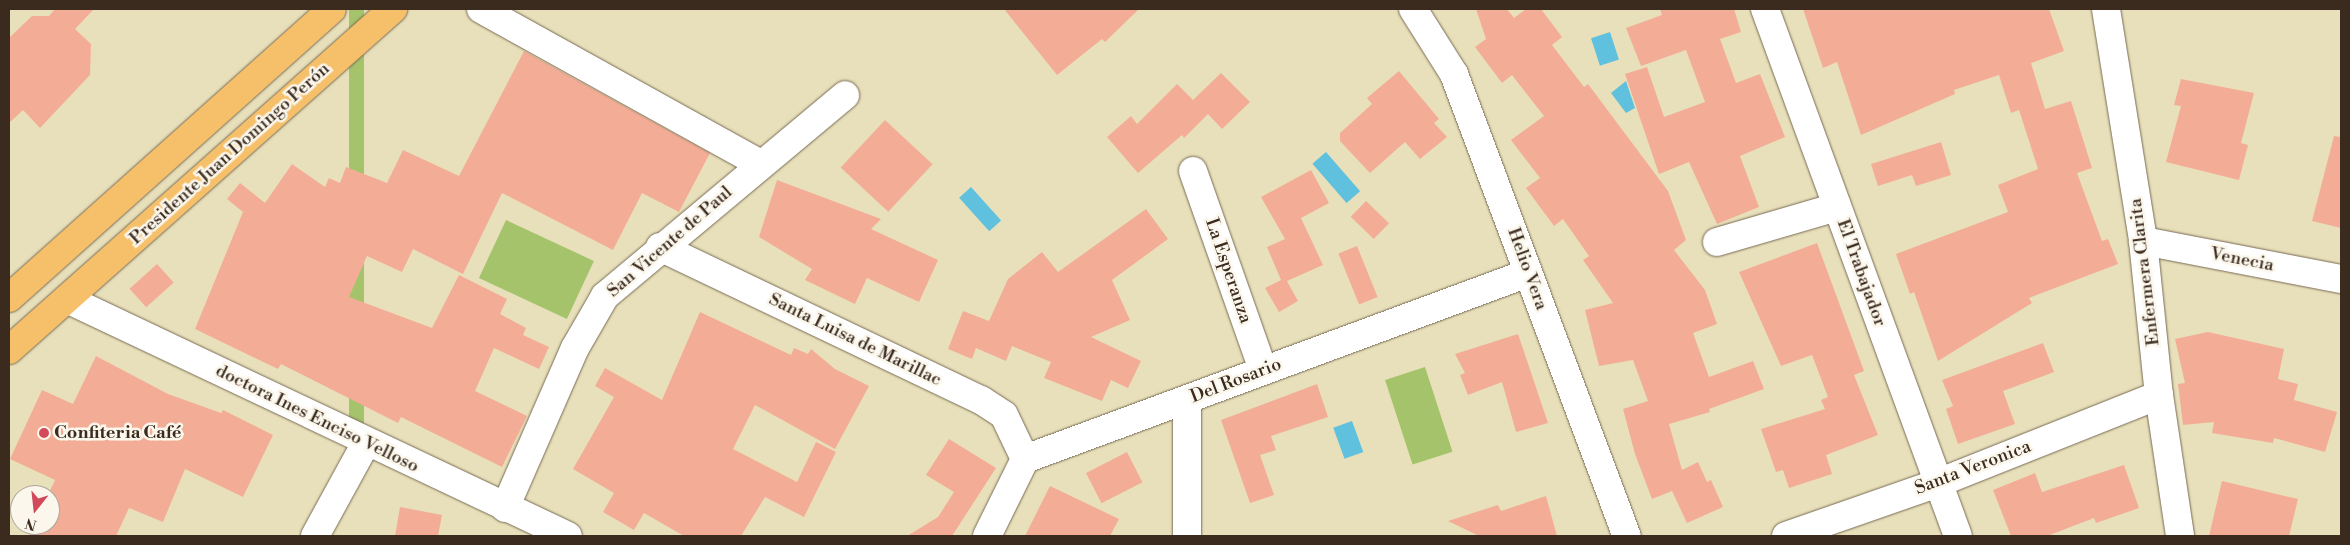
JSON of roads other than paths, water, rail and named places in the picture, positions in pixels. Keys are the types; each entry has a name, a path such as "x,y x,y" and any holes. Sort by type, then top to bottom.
{"main road":[{"path":"9,298 332,9"},
{"name":"Presidente Juan Domingo Perón","path":"9,350 393,9"}],"street":[{"path":"481,9 761,164"},
{"name":"Helio Vera","path":"1413,9 1454,74 1627,536"},
{"name":"El Trabajador","path":"1765,9 1958,536"},
{"name":"Enfermera Clarita","path":"2106,9 2142,241 2159,395 2180,536"},
{"name":"San Vicente de Paul","path":"505,508 589,321 605,296 660,247 845,95"},
{"name":"La Esperanza","path":"1193,171 1263,370"},
{"path":"1716,242 1837,207"},
{"name":"Venecia","path":"2142,241 2341,279"},
{"name":"Santa Luisa de Marillac","path":"660,247 981,400 1004,415 1025,459"},
{"name":"Del Rosario","path":"1025,459 1528,273"},
{"name":"doctora Ines Enciso Velloso","path":"68,299 366,443 568,536"},
{"name":"Santa Veronica","path":"1786,536 1938,483 2159,395"},
{"path":"1187,400 1187,536"},
{"path":"315,536 366,443"},
{"path":"988,536 1025,459"}],"water":[{"path":"1610,32 1619,60 1600,66 1591,38"},
{"path":"1626,81 1635,108 1626,113 1611,93"},
{"path":"1326,152 1360,191 1347,203 1312,164"},
{"path":"971,187 1001,220 989,231 959,198"},
{"path":"1352,421 1363,452 1344,459 1333,428"}],"place":[{"name":"Confiteria Café","path":"44,433"}]}
